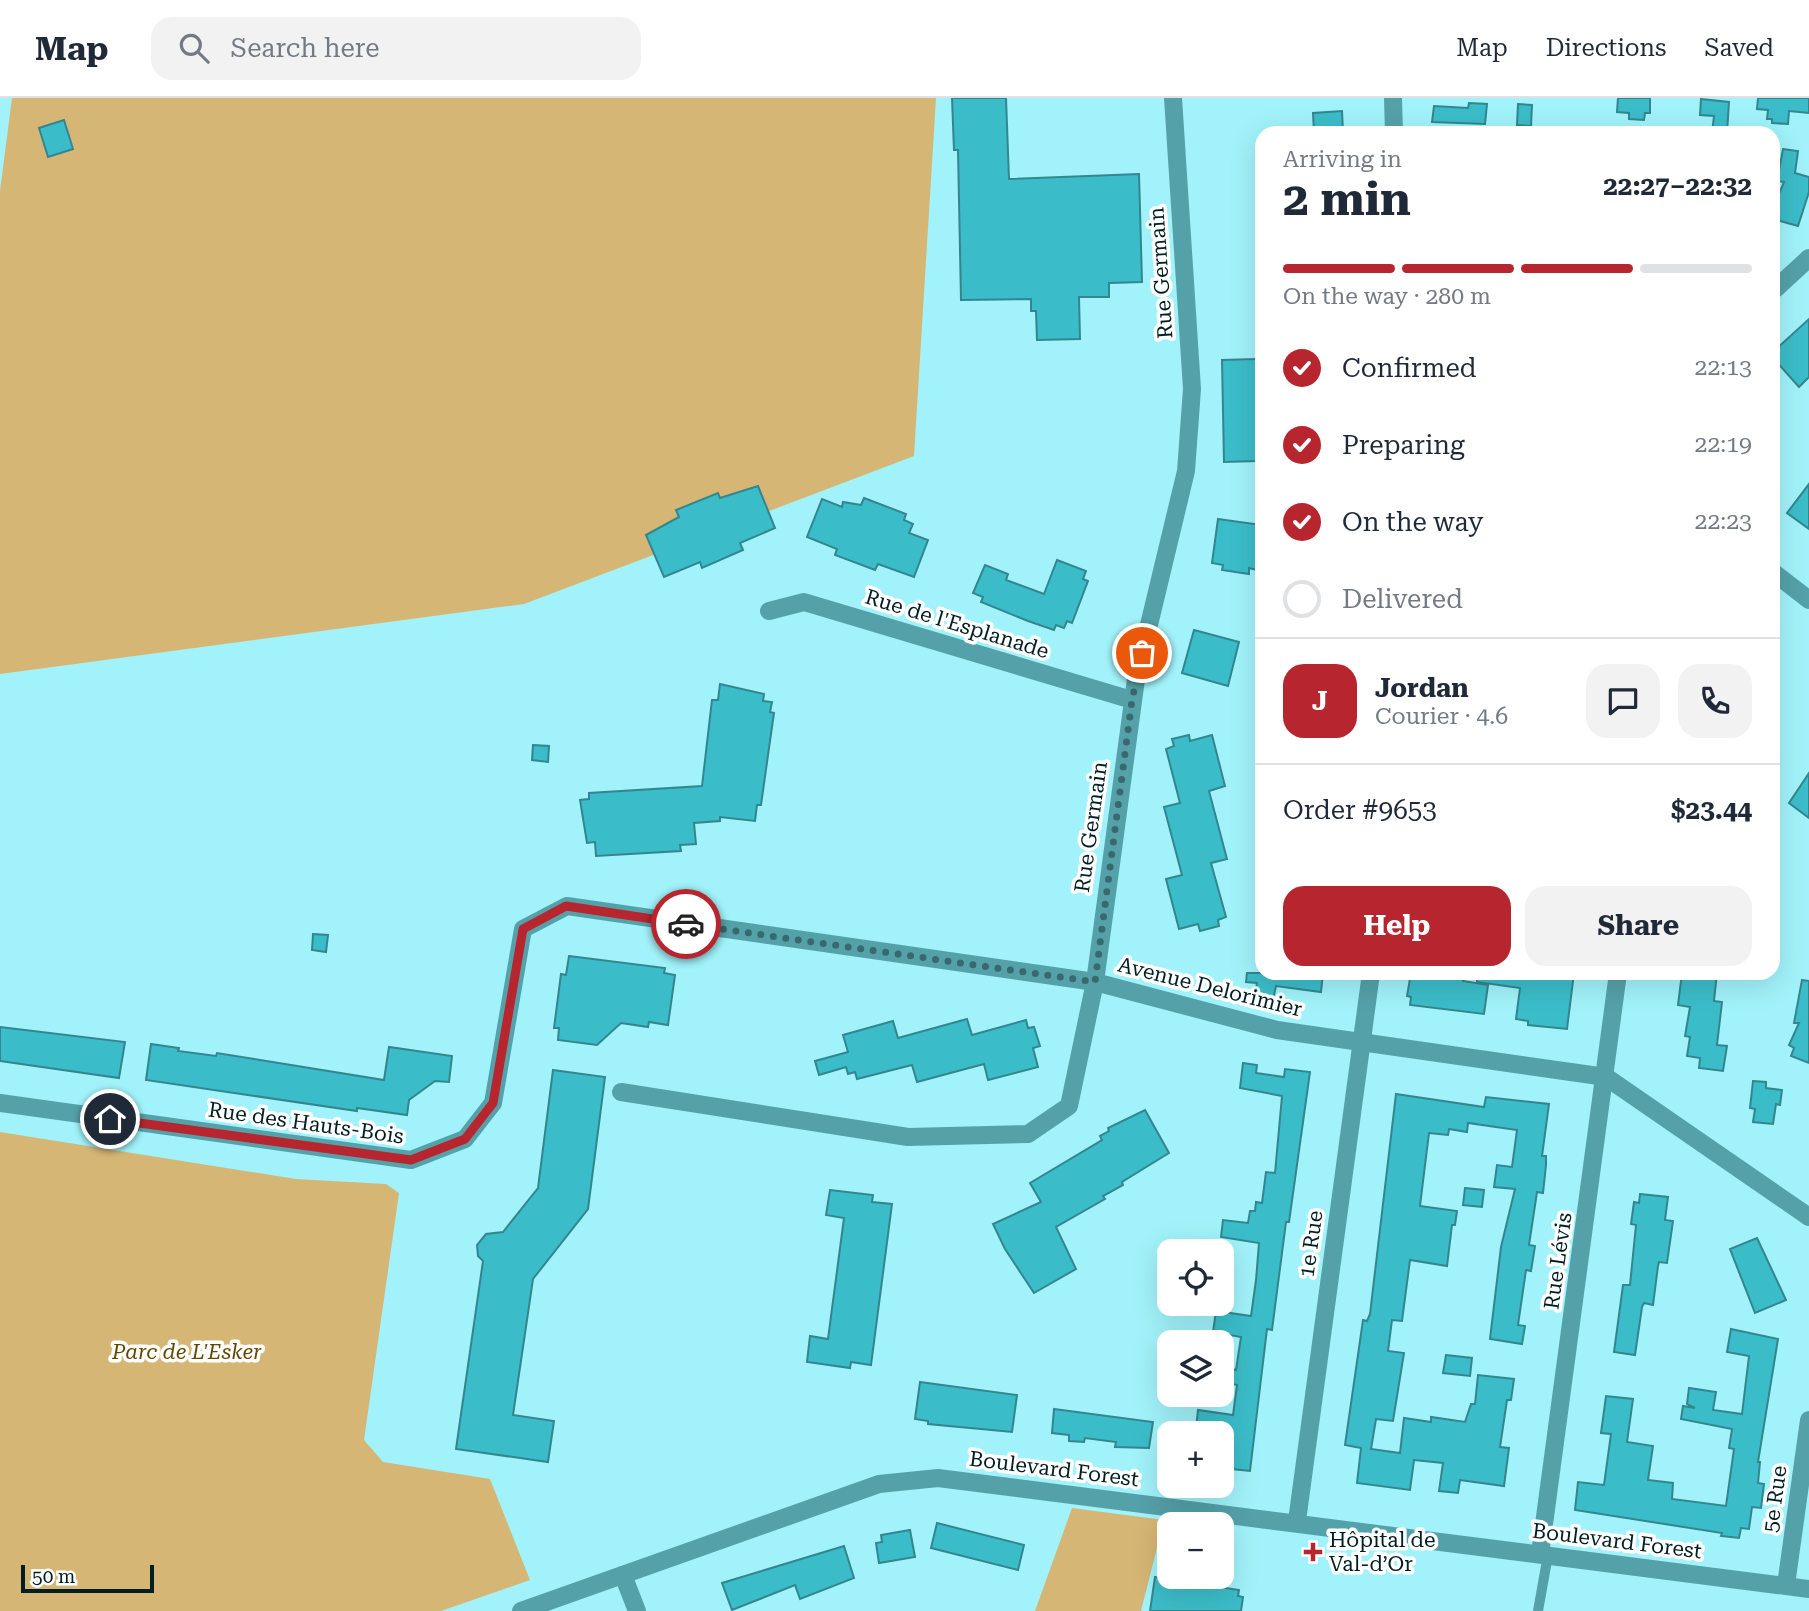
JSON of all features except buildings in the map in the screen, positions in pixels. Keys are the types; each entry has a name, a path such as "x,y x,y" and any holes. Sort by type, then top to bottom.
{"street":[{"name":"Rue Germain","path":"621,1092 908,1137 1028,1134 1069,1106 1095,982 1132,700 1186,471 1192,389 1173,98"},
{"path":"1393,98 1394,126"},
{"path":"1780,279 1809,258"},
{"path":"1780,577 1809,600"},
{"name":"Rue de l'Esplanade","path":"769,611 804,602 1132,700"},
{"name":"Avenue Delorimier","path":"523,929 566,906 1095,982 1277,1030 1606,1077 1809,1217"},
{"name":"Rue des Hauts-Bois","path":"0,1103 411,1160 465,1139 493,1103 523,929"},
{"name":"1e Rue","path":"1297,1521 1370,980"},
{"name":"Rue Lévis","path":"1544,1555 1617,980"},
{"name":"5e Rue","path":"1786,1585 1809,1420"},
{"name":"Boulevard Forest","path":"521,1611 879,1484 938,1478 1297,1521 1809,1589"},
{"path":"623,1575 637,1611"}],"lane":[{"path":"1538,1611 1544,1555"}],"green space":[{"path":"12,98 936,98 914,456 524,604 0,674 0,191"},
{"name":"Parc de L'Esker","path":"0,1132 296,1179 386,1184 399,1193 364,1440 383,1462 490,1479 530,1580 441,1611 0,1611"},
{"path":"1072,1508 1157,1519 1157,1548 1141,1611 1035,1611"}],"way so far":[{"path":"686,924 1079,982 1095,982 1099,932 1132,700 1142,653"}],"place":[{"name":"Hôpital de Val-d’Or","path":"1313,1552"}],"route":[{"path":"110,1119 411,1160 465,1139 493,1103 523,929 566,906 686,924"}]}
